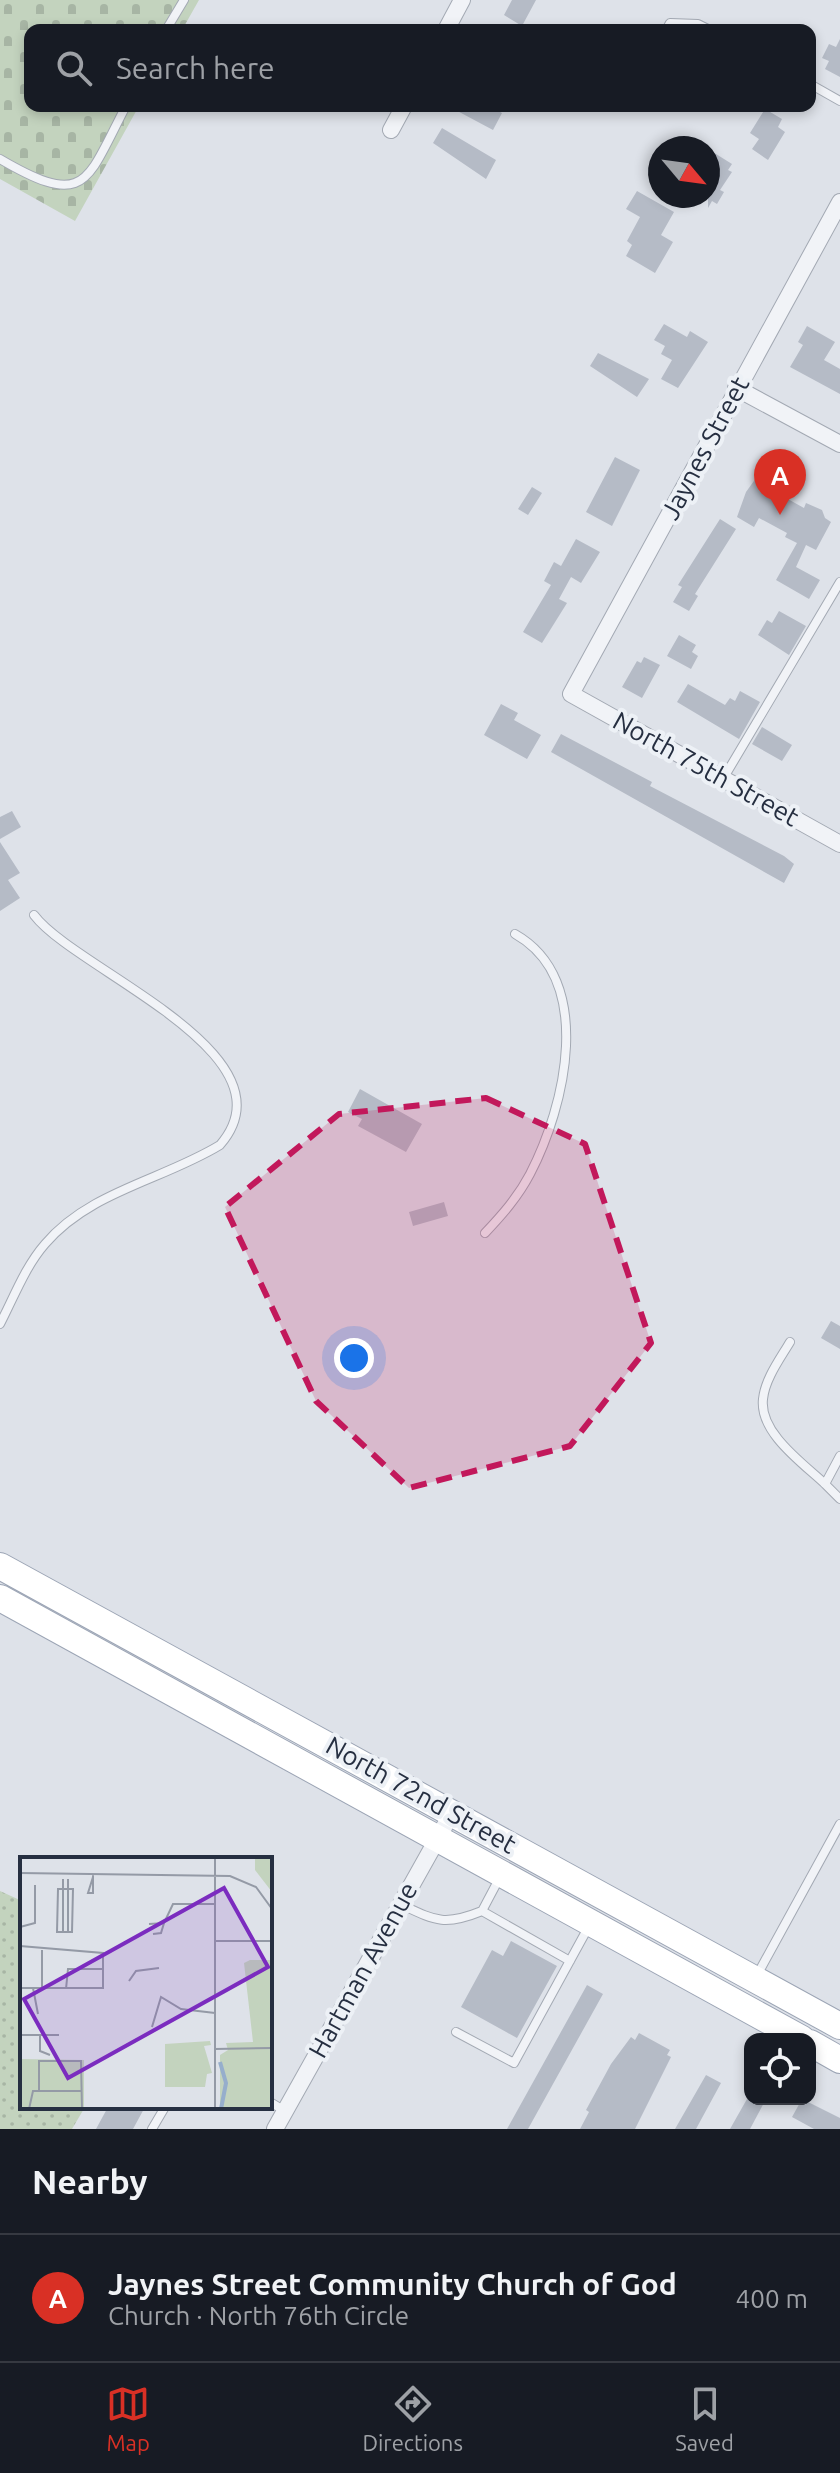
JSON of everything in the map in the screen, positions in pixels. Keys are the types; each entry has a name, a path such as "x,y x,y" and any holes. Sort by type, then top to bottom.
{"main road":[{"name":"North 72nd Street","path":"0,1566 453,1811 840,2026"},
{"name":"North 72nd Street","path":"0,1598 791,2033"},
{"path":"816,2046 840,2060"}],"street":[{"path":"449,24 462,0"},
{"path":"391,130 401,112"},
{"name":"Jaynes Street","path":"571,694 840,202"},
{"path":"736,388 840,444"},
{"name":"North 75th Street","path":"571,694 840,844"},
{"name":"Hartman Avenue","path":"275,2129 277,2107 453,1811"}],"lane":[{"path":"170,24 184,0"},
{"path":"669,24 698,24"},
{"path":"816,87 840,101"},
{"path":"0,159 41,181 67,187 78,184 96,163 123,112"},
{"path":"723,779 840,582"},
{"path":"0,1324 32,1261 56,1231 95,1204 220,1145 232,1129 239,1110 233,1081 212,1053 152,1002 51,934 34,915"},
{"path":"485,1233 518,1195 538,1157 555,1104 566,1037 563,995 555,973 541,953 515,934"},
{"path":"790,1342 765,1389 763,1409 781,1441 840,1499"},
{"path":"825,1484 840,1456"},
{"path":"754,1980 840,1824"},
{"path":"400,1904 432,1919 450,1923 482,1911 502,1872"},
{"path":"482,1911 570,1961"},
{"path":"456,2032 514,2063 591,1922"},
{"path":"152,2129 164,2109"}],"highlighted area":[{"path":"486,1098 585,1144 651,1343 570,1446 409,1488 316,1401 225,1207 339,1114"}],"green space":[{"path":"0,0 199,0 185,24 24,24 24,112 136,112 75,221 0,179"},
{"path":"0,1891 20,1900 20,2109 84,2109 72,2129 0,2129"}],"building":[{"path":"512,0 536,0 523,24 504,15"},
{"path":"840,39 840,77 825,69 829,61 822,58 829,44 836,47"},
{"path":"459,112 500,112 493,130"},
{"path":"763,112 770,112 782,119 778,127 785,132 768,160 752,149 759,139 750,133"},
{"path":"442,128 496,160 486,179 433,143"},
{"path":"720,156 732,164 728,170 732,172 720,190"},
{"path":"637,191 648,197 648,208 667,208 674,212 661,235 673,242 655,273 626,256 632,245 627,241 640,217 626,209"},
{"path":"664,324 687,337 690,331 708,342 678,388 661,379 672,360 661,354 665,346 654,340"},
{"path":"807,326 835,342 824,360 840,369 840,394 790,367 803,345 798,342"},
{"path":"598,353 649,379 637,397 590,366"},
{"path":"615,457 640,470 612,526 586,512"},
{"path":"764,467 785,478 777,493 804,508 806,503 822,510 831,522 816,550 806,545 796,567 820,580 809,599 776,580 797,543 785,537 787,533 759,518 754,527 737,517 746,492"},
{"path":"532,487 542,493 528,515 518,509"},
{"path":"720,519 736,529 695,594 698,596 689,611 673,602 682,587 678,585"},
{"path":"576,539 600,552 581,583 571,577 559,599 567,603 542,643 523,632 551,585 544,581 554,562 561,566"},
{"path":"779,611 806,626 789,655 758,635 767,620 772,623"},
{"path":"679,635 696,645 692,652 698,656 691,669 667,656"},
{"path":"644,657 660,665 642,698 622,687 637,661 641,663"},
{"path":"688,684 725,705 730,698 735,701 740,691 760,702 739,739 677,702"},
{"path":"501,704 518,713 514,720 541,735 527,759 484,735"},
{"path":"762,727 792,745 782,761 752,744"},
{"path":"561,734 652,782 650,786 784,856 794,864 784,883 551,752"},
{"path":"12,811 21,827 0,839 0,817"},
{"path":"0,842 20,873 8,880 20,898 0,911"},
{"path":"360,1089 422,1124 406,1152 358,1126 362,1119 348,1112"},
{"path":"444,1202 448,1216 413,1226 409,1212"},
{"path":"831,1321 840,1326 840,1349 821,1338"},
{"path":"511,1941 557,1966 517,2038 461,2007 492,1950 503,1956"},
{"path":"587,1985 603,1994 528,2129 507,2129"},
{"path":"639,2033 670,2050 667,2055 671,2057 635,2129 580,2129 589,2112 586,2110 611,2064 631,2037 635,2040"},
{"path":"706,2075 721,2083 696,2129 675,2129"},
{"path":"744,2104 763,2105 750,2129 730,2129"},
{"path":"799,2105 814,2105 840,2118 840,2129 814,2129 792,2117"},
{"path":"107,2109 144,2109 133,2129 96,2129"}],"place":[{"name":"Jaynes Street Community Church of God","path":"780,515"}]}
